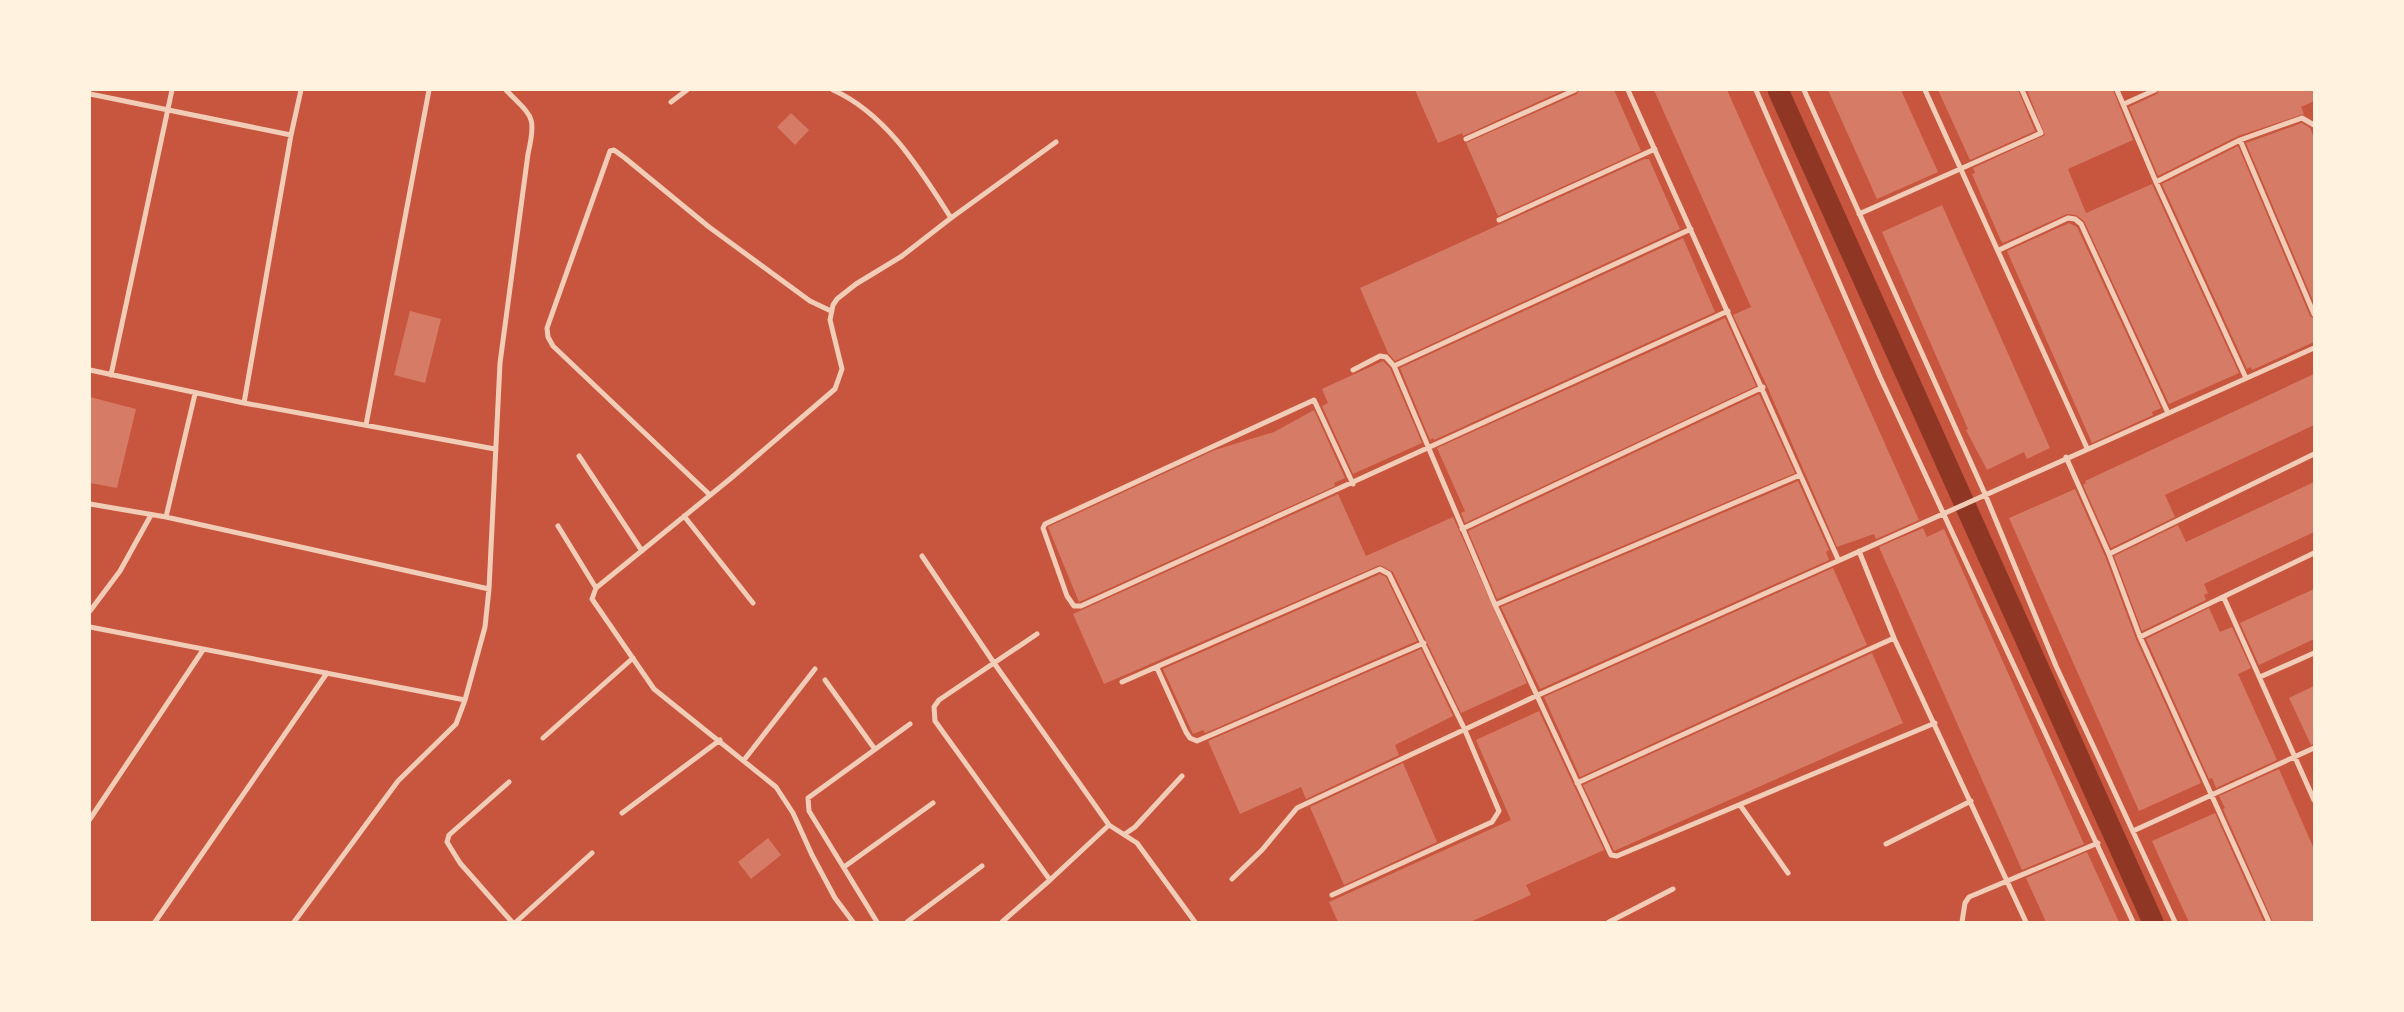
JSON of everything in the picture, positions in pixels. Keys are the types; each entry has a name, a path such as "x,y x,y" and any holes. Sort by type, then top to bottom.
{"street":[{"path":"111,375 172,90"},
{"path":"244,403 291,135 301,90"},
{"path":"366,425 429,90"},
{"path":"294,922 398,781 456,724 465,700 485,627 489,589 500,363 528,154 534,129 527,109 506,90"},
{"path":"670,102 687,90"},
{"path":"834,90 857,103 876,118 933,190 951,218"},
{"path":"1466,139 1575,90"},
{"path":"1628,90 1763,387 1838,559"},
{"path":"1756,90 1880,377 2098,844 2132,922"},
{"path":"1804,90 1985,494 2056,666 2175,922"},
{"path":"1925,90 1962,168 2087,448"},
{"path":"1859,214 2041,132 2022,90"},
{"path":"2117,90 2156,182 2246,378"},
{"path":"2124,104 2154,90"},
{"path":"90,94 291,135"},
{"path":"2156,182 2240,140 2302,118 2314,125"},
{"path":"2240,140 2314,314"},
{"path":"853,922 831,889 785,800 776,787 720,740 654,689 593,602 592,595 596,588 710,495 834,389 842,369 832,333 831,311 837,299 856,284 902,256 1056,142"},
{"path":"1499,220 1655,149"},
{"path":"710,495 553,346 548,337 548,328 610,152 614,150 625,158 709,227 805,298 831,311"},
{"path":"1999,250 2068,218 2081,224 2168,413"},
{"path":"1394,366 1691,229"},
{"path":"1353,484 1314,400 1044,524 1043,528 1067,596 1074,606 1078,606 1353,484 1429,446 1728,311"},
{"path":"1232,878 1262,850 1297,808 1464,728 2066,457 2314,348"},
{"path":"1353,370 1380,356 1386,357 1394,366 1495,605 1608,854 1617,856 1935,723"},
{"path":"90,370 195,394 495,449"},
{"path":"1462,529 1763,387"},
{"path":"166,517 195,394"},
{"path":"2109,554 2199,512 2314,454"},
{"path":"578,456 642,551"},
{"path":"2066,457 2109,554 2140,637 2210,797 2269,922"},
{"path":"1495,605 1800,475"},
{"path":"90,504 166,517 489,589"},
{"path":"90,611 120,571 151,515"},
{"path":"684,516 753,603"},
{"path":"558,526 596,588"},
{"path":"1859,550 1894,638 2026,922"},
{"path":"2140,637 2314,553"},
{"path":"922,556 994,663 1109,825 1137,843 1149,856 1195,922"},
{"path":"1122,682 1380,569 1389,574 1464,728 1499,811 1496,819 1332,895"},
{"path":"2224,598 2314,800"},
{"path":"90,627 465,700"},
{"path":"1037,634 939,700 934,707 934,717 1050,880"},
{"path":"1577,783 1894,638"},
{"path":"1157,668 1186,732 1190,738 1196,741 1424,643"},
{"path":"90,819 203,650"},
{"path":"2260,677 2314,653"},
{"path":"543,738 633,658"},
{"path":"744,760 815,669"},
{"path":"155,922 327,673"},
{"path":"825,680 874,748"},
{"path":"877,922 809,811 808,798 874,748 910,724"},
{"path":"622,813 720,740"},
{"path":"2133,831 2314,748"},
{"path":"1124,834 1135,827 1182,776"},
{"path":"509,782 449,835 447,842 460,863 512,922"},
{"path":"1886,844 1971,801"},
{"path":"844,867 933,803"},
{"path":"1740,805 1788,873"},
{"path":"1002,922 1109,825"},
{"path":"1962,922 1965,903 1970,897 2098,844"},
{"path":"516,922 592,853"},
{"path":"907,922 982,866"},
{"path":"1609,922 1673,889"}],"building":[{"path":"1415,90 1564,90 1463,136 1462,133 1438,143"},
{"path":"1579,90 1614,90 1641,151 1498,216 1466,143 1577,94"},
{"path":"1654,90 1727,90 1919,520 1876,539 1874,534 1837,547 1767,386 1733,315 1751,307"},
{"path":"1828,90 1901,90 1938,172 1877,199"},
{"path":"1938,90 2018,90 2035,131 1970,160"},
{"path":"2027,90 2113,90 2133,140 2068,169 2086,213 2152,184 2239,373 2169,404 2084,221 2076,215 2067,214 2003,243 2001,241 1972,174 1975,173 1973,168 2045,135"},
{"path":"2159,90 2314,90 2314,101 2301,107 2304,114 2238,136 2158,176 2129,107 2157,94"},
{"path":"791,113 809,130 795,145 777,127"},
{"path":"2302,123 2310,128 2314,138 2314,303 2246,143"},
{"path":"2238,146 2310,316 2314,318 2314,342 2252,370 2251,367 2247,369 2162,184"},
{"path":"1644,159 1649,159 1680,229 1395,361 1388,353 1360,288"},
{"path":"1942,205 2050,448 2027,459 2024,452 1987,470 1966,430 1968,429 1882,232"},
{"path":"2069,223 2077,227 2161,408 2152,412 2153,415 2092,443 2007,251"},
{"path":"1683,238 1715,312 1434,440 1433,438 1430,440 1400,368"},
{"path":"410,311 441,319 425,383 394,375"},
{"path":"1725,318 1756,386 1465,523 1461,513 1465,511 1437,448"},
{"path":"1383,361 1390,368 1422,443 1353,474 1322,406 1328,403 1322,389"},
{"path":"2314,374 2314,425 2165,495 2175,517 2111,548 2083,485 2086,483 2085,481"},
{"path":"1759,394 1795,473 1497,599 1468,531"},
{"path":"90,397 136,409 117,488 90,483"},
{"path":"1314,410 1345,478 1334,483 1335,486 1079,602 1048,527 1215,450 1274,432"},
{"path":"1798,481 1829,550 1826,552 1829,560 1540,689 1501,607"},
{"path":"2314,482 2314,532 2204,584 2208,593 2204,595 2206,600 2142,631 2114,556 2178,525 2186,542"},
{"path":"2075,489 2105,556 2136,639 2201,783 2139,811 2009,518"},
{"path":"1338,494 1366,556 1453,517 1527,683 1461,713 1393,572 1380,565 1104,684 1073,614"},
{"path":"1923,528 1927,537 1944,529 2084,844 2022,870 1879,547"},
{"path":"1833,568 1867,645 1580,777 1544,697"},
{"path":"1380,574 1386,577 1417,641 1205,733 1203,730 1193,734 1163,669"},
{"path":"2314,589 2314,639 2259,665 2240,623"},
{"path":"2209,608 2220,632 2232,627 2251,668 2238,674 2277,760 2216,788 2212,778 2209,779 2146,639"},
{"path":"1421,649 1453,716 1395,745 1399,755 1306,799 1301,787 1240,814 1208,741"},
{"path":"1872,653 1903,723 1614,851 1583,785"},
{"path":"2314,686 2314,744 2311,745 2289,698"},
{"path":"1539,711 1604,850 1526,885 1531,895 1470,922 1338,922 1329,902 1511,820 1476,740"},
{"path":"1403,763 1437,842 1344,885 1310,807"},
{"path":"2279,769 2314,849 2314,922 2273,922 2219,796"},
{"path":"2215,813 2264,922 2189,922 2174,890 2152,841"},
{"path":"768,838 781,855 751,879 738,862"},
{"path":"2087,852 2119,922 2046,922 2026,878"}],"waterway":[{"path":"1778,90 2153,922"}]}
